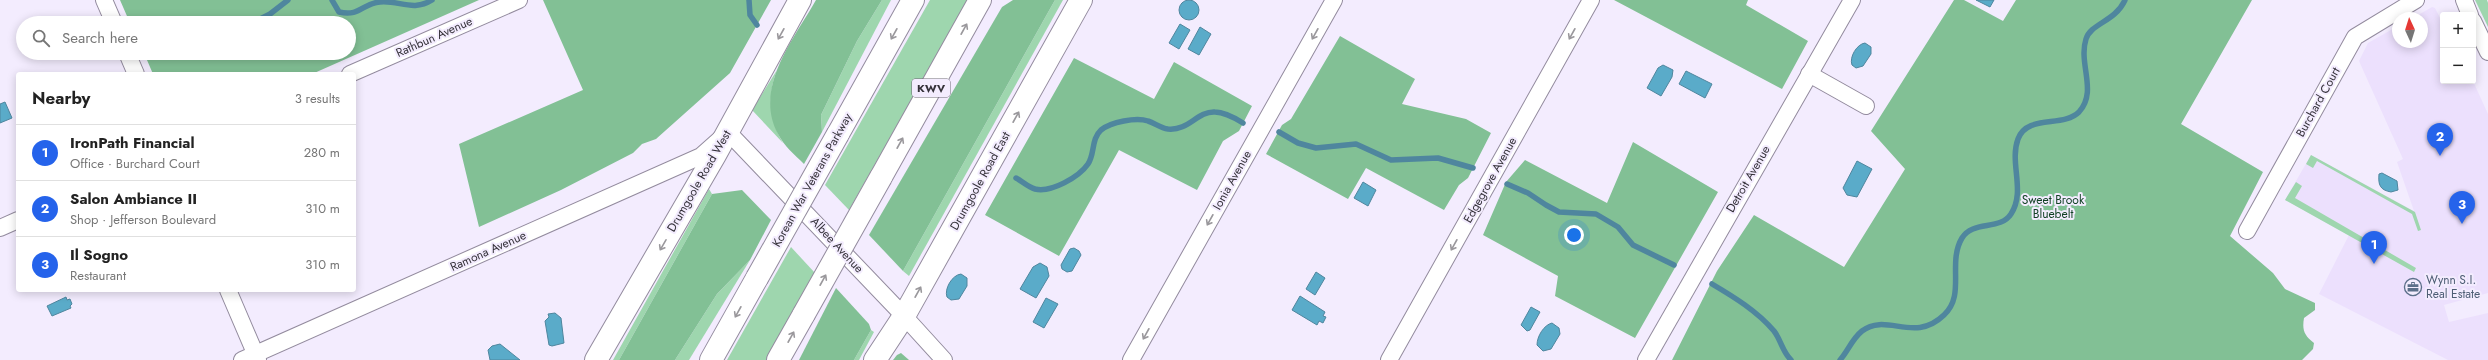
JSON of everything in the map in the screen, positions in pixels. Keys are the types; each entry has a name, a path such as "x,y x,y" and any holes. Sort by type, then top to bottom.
{"main road":[{"name":"Drumgoole Road West","path":"596,360 728,132 800,0"},
{"name":"Korean War Veterans Parkway","path":"711,360 913,0"},
{"name":"KWV","path":"778,360 980,0"},
{"name":"Drumgoole Road East","path":"875,360 904,316 1082,0"}],"street":[{"path":"104,0 111,16"},
{"name":"Rathbun Avenue","path":"355,72 519,0"},
{"name":"Ionia Avenue","path":"1131,360 1334,0"},
{"name":"Edgegrove Avenue","path":"1389,360 1591,0"},
{"name":"Detroit Avenue","path":"1646,360 1852,0"},
{"name":"Burchard Court","path":"2247,231 2355,37 2416,0"},
{"path":"2464,0 2469,12"},
{"path":"2476,27 2488,52"},
{"path":"130,60 135,72"},
{"path":"1809,74 1866,106"},
{"name":"Albee Avenue","path":"728,132 904,316 944,360"},
{"name":"Ramona Avenue","path":"252,358 701,156 728,132"},
{"path":"0,228 16,221"},
{"path":"229,292 252,358"}],"shaded area":[{"path":"2432,7 2435,8 2440,18 2440,84 2474,84 2488,114 2488,293 2444,305 2449,322 2488,313 2488,360 2448,360 2319,294 2349,235 2285,200 2311,155 2414,211 2397,162 2403,159 2359,61 2368,43 2392,29 2392,48 2428,48 2428,12 2423,12"}],"green space":[{"path":"120,0 479,0 356,55 356,16 127,16"},
{"path":"543,0 771,0 730,73 656,139 642,144 633,153 561,190 479,227 459,144 583,90"},
{"path":"816,0 882,0 857,41 821,115 822,132 804,164 780,138 772,117 770,99 773,82 779,64"},
{"path":"882,0 891,0 822,132 821,115 857,41"},
{"path":"930,0 968,0 849,210 825,185"},
{"path":"1013,0 1055,0 903,271 869,235 1002,7"},
{"path":"1055,0 1063,0 909,276 903,271"},
{"path":"1614,0 1748,0 1746,5 1808,41 1782,89"},
{"name":"Sweet Brook Bluebelt","path":"1954,0 1964,0 2003,21 2016,0 2252,0 2181,124 2263,172 2230,236 2273,273 2285,289 2315,303 2315,310 2304,318 2303,322 2304,332 2314,343 2313,349 2302,360 1672,360 1717,271 1754,215 1844,267 1905,169 1871,131"},
{"path":"2475,0 2487,0 2488,27"},
{"path":"1340,36 1415,79 1402,104 1466,119 1491,133 1468,178 1459,185 1444,210 1366,168 1348,199 1266,154 1282,125 1291,119"},
{"path":"1074,58 1154,99 1174,62 1252,106 1239,131 1223,141 1197,190 1119,150 1059,256 985,215"},
{"path":"147,60 344,60 317,72 152,72"},
{"path":"777,70 772,89 771,107 772,116 778,134 783,143 752,110"},
{"path":"1633,142 1718,192 1635,338 1555,296 1558,276 1483,235 1506,182 1525,160 1607,203"},
{"path":"2311,155 2415,212 2421,230 2418,231 2412,214 2317,161 2313,168 2306,164"},
{"path":"2296,182 2302,186 2295,198 2416,268 2414,272 2285,200"},
{"path":"709,189 712,194 619,360 613,360"},
{"path":"742,190 771,220 750,260 717,294 675,360 619,360 712,194"},
{"path":"791,247 815,273 766,360 727,360"},
{"path":"750,260 689,360 675,360 717,294"},
{"path":"836,288 869,324 871,330 854,360 799,360"},
{"path":"871,330 874,332 859,360 854,360"},
{"path":"901,353 909,360 893,360 897,355"}],"water":[{"path":"1189,0 1196,3 1199,10 1196,17 1189,20 1182,17 1179,10 1182,3"},
{"path":"1976,0 1994,0 1990,7"},
{"path":"1180,24 1190,30 1179,49 1169,43"},
{"path":"1200,27 1211,34 1199,55 1188,49"},
{"path":"1865,43 1871,47 1871,54 1863,66 1856,68 1851,62 1854,51"},
{"path":"1663,65 1673,70 1672,77 1661,96 1647,88 1658,68"},
{"path":"1686,71 1712,84 1705,98 1679,84"},
{"path":"5,102 12,118 0,123 0,104"},
{"path":"1857,161 1872,169 1857,197 1847,195 1843,188"},
{"path":"2382,173 2397,181 2398,190 2391,192 2384,190 2380,186 2379,174"},
{"path":"1363,182 1376,190 1368,206 1354,198"},
{"path":"1074,248 1079,251 1081,255 1072,271 1067,272 1062,269 1061,265 1070,249"},
{"path":"1040,263 1047,267 1049,276 1036,298 1020,289 1033,267"},
{"path":"1316,272 1325,278 1315,295 1306,289"},
{"path":"961,274 967,278 967,286 959,299 951,300 946,294 948,286 955,277"},
{"path":"1300,296 1325,312 1323,316 1326,317 1323,323 1319,321 1317,325 1292,310"},
{"path":"66,297 67,300 70,299 72,304 70,306 71,308 52,316 47,306"},
{"path":"1046,298 1058,304 1044,328 1033,322"},
{"path":"1531,307 1540,312 1530,330 1527,331 1521,325"},
{"path":"555,313 561,318 564,343 552,346 549,345 545,321 549,317 548,314"},
{"path":"1552,323 1559,328 1560,334 1551,349 1543,351 1537,345 1538,338 1544,328"},
{"path":"500,344 520,360 490,360 488,350 492,346"}],"waterway":[{"path":"266,16 288,0"},
{"path":"332,0 339,12 346,13 352,13 374,3 380,2 419,5 432,0"},
{"path":"749,0 750,15 757,25"},
{"path":"1840,360 1859,334 1871,326 1891,325 1911,328 1922,327 1933,323 1944,315 1954,298 1956,258 1962,238 1967,232 1973,229 1994,224 2006,219 2011,214 2015,205 2017,196 2015,158 2018,139 2023,131 2029,126 2072,117 2079,112 2087,95 2084,58 2086,39 2093,29 2110,18 2121,7 2125,0"},
{"path":"1016,178 1030,187 1042,190 1064,183 1078,174 1088,164 1092,156 1094,142 1101,130 1117,123 1130,120 1143,120 1160,127 1175,129 1182,127 1203,115 1215,112 1226,114 1243,123"},
{"path":"1279,132 1298,143 1316,148 1356,144 1391,160 1438,158 1473,168"},
{"path":"1507,184 1528,193 1559,212 1596,214 1618,227 1633,245 1674,265"},
{"path":"1712,284 1729,294 1760,317 1774,331 1791,360"}],"place":[{"name":"Salon Ambiance II","path":"2440,156"},
{"name":"Il Sogno","path":"2462,224"},
{"name":"IronPath Financial","path":"2374,264"},
{"name":"Wynn S.I. Real Estate","path":"2413,287"}]}
